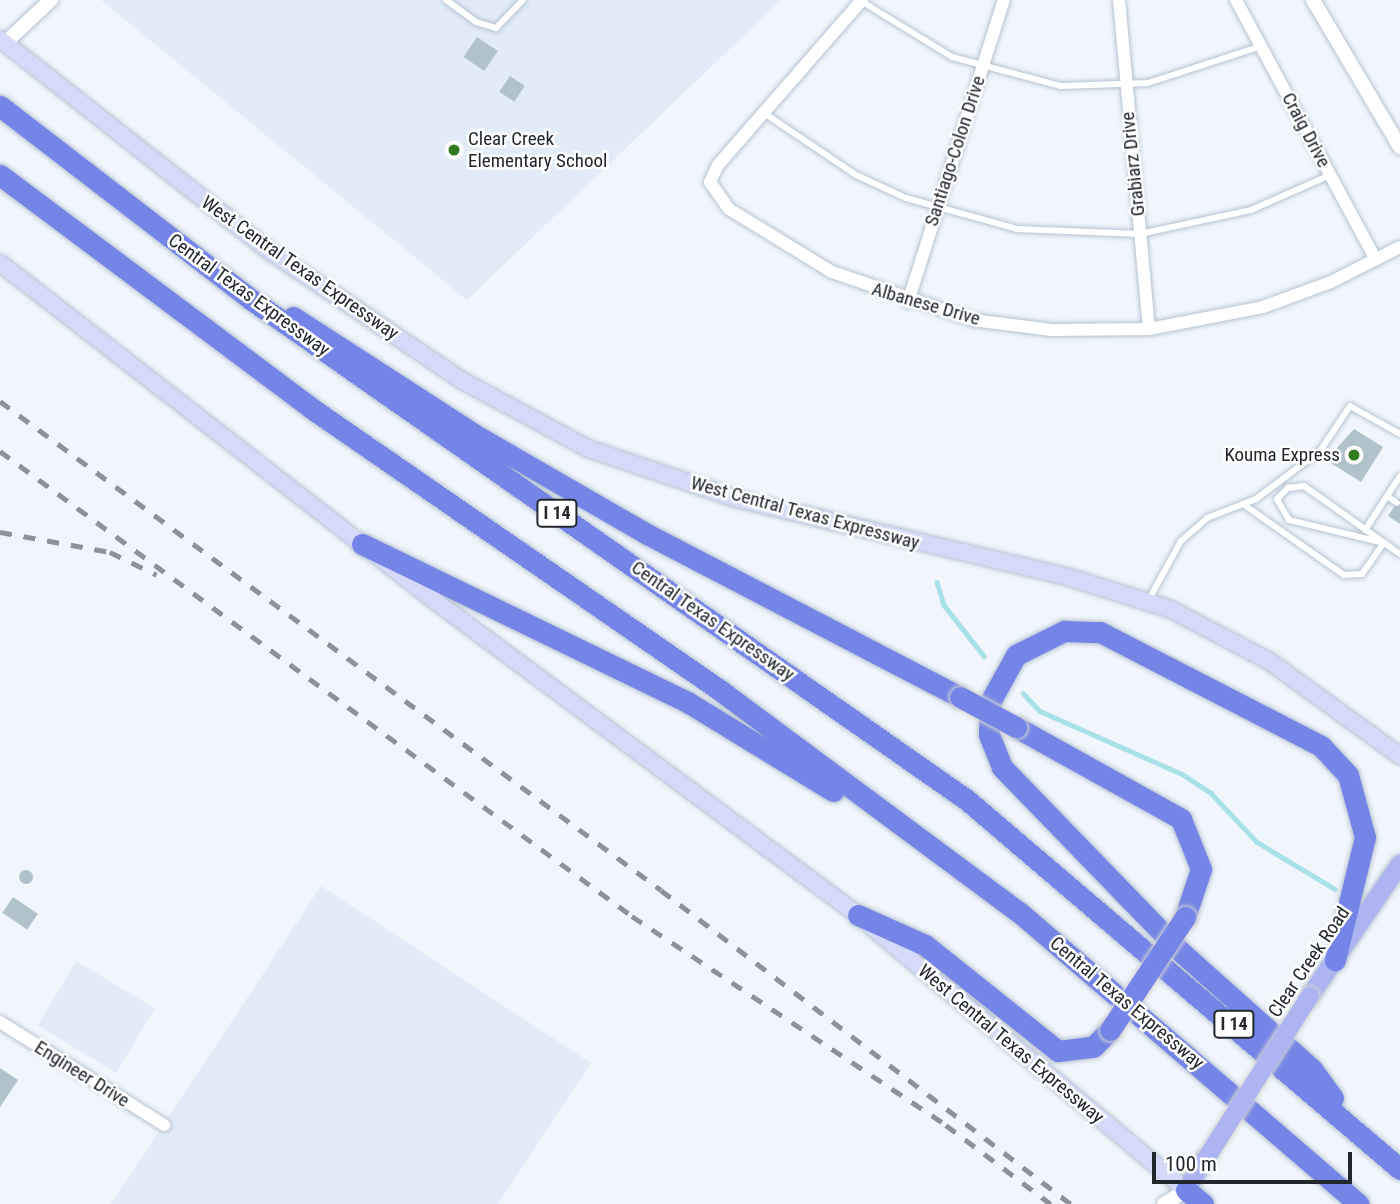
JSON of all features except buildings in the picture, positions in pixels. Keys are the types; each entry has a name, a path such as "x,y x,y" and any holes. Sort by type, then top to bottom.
{"highway":[{"name":"Central Texas Expressway","path":"0,106 249,298 967,800 1392,1158 1400,1169"},
{"name":"Central Texas Expressway","path":"0,175 311,408 721,691 1019,912 1359,1204"},
{"path":"249,298 321,330 472,433 647,534 960,697 1181,819 1201,869 1185,917 1110,1030 1093,1048 1058,1051 925,945 858,915"},
{"path":"362,544 732,727 812,776 963,888 1019,912"},
{"path":"1335,960 1365,837 1356,794 1336,760 1302,733 1100,632 1063,631 1016,655 995,685 988,717 1002,767 1180,951 1312,1069 1353,1127"},
{"path":"1184,1197 1203,1204"}],"main road":[{"name":"West Central Texas Expressway","path":"3,41 268,250 463,381 589,449 738,499 1148,602 1269,661 1400,756"},
{"name":"West Central Texas Expressway","path":"0,263 362,544 858,915 1184,1197"},
{"name":"Clear Creek Road","path":"1184,1197 1310,996 1400,864"}],"street":[{"path":"3,41 51,0"},
{"name":"Santiago-Colon Drive","path":"908,302 1004,0"},
{"name":"Grabiarz Drive","path":"1119,0 1149,329"},
{"name":"Craig Drive","path":"1236,0 1376,260"},
{"path":"1313,0 1400,147"},
{"name":"Albanese Drive","path":"862,1 712,174 715,197 832,272 908,302 1012,326 1149,329 1263,307 1376,260 1400,247"},
{"name":"Engineer Drive","path":"0,1022 163,1125"},
{"path":"1164,1204 1184,1197"}],"lane":[{"path":"446,0 476,22 496,28 523,0"},
{"path":"862,1 919,42 982,68 1061,86 1125,86 1187,75 1261,46"},
{"path":"764,113 856,175 936,211 1017,229 1140,234 1251,210 1330,175"},
{"path":"1148,602 1181,541 1208,518 1243,504 1320,451 1350,406 1400,434"},
{"path":"1365,530 1399,478"},
{"path":"1384,543 1289,520 1277,499 1287,488 1304,486 1400,554"},
{"path":"1387,496 1397,503"},
{"path":"1243,504 1344,575 1362,574 1384,543"}],"shaded area":[{"name":"Clear Creek Elementary School","path":"101,0 781,0 467,300"},
{"path":"321,886 591,1063 498,1204 111,1204"},
{"path":"76,961 155,1008 116,1073 37,1025"}],"waterway":[{"path":"937,582 944,605 984,656"},
{"path":"1023,693 1040,711 1182,774 1211,793 1257,842 1335,889"}],"railway":[{"path":"0,401 661,890 1071,1204"},
{"path":"0,451 632,916 946,1125 1051,1204"},
{"path":"0,532 110,552 157,575"}],"place":[{"name":"Clear Creek Elementary School","path":"454,150"},
{"name":"Kouma Express","path":"1354,455"}]}
